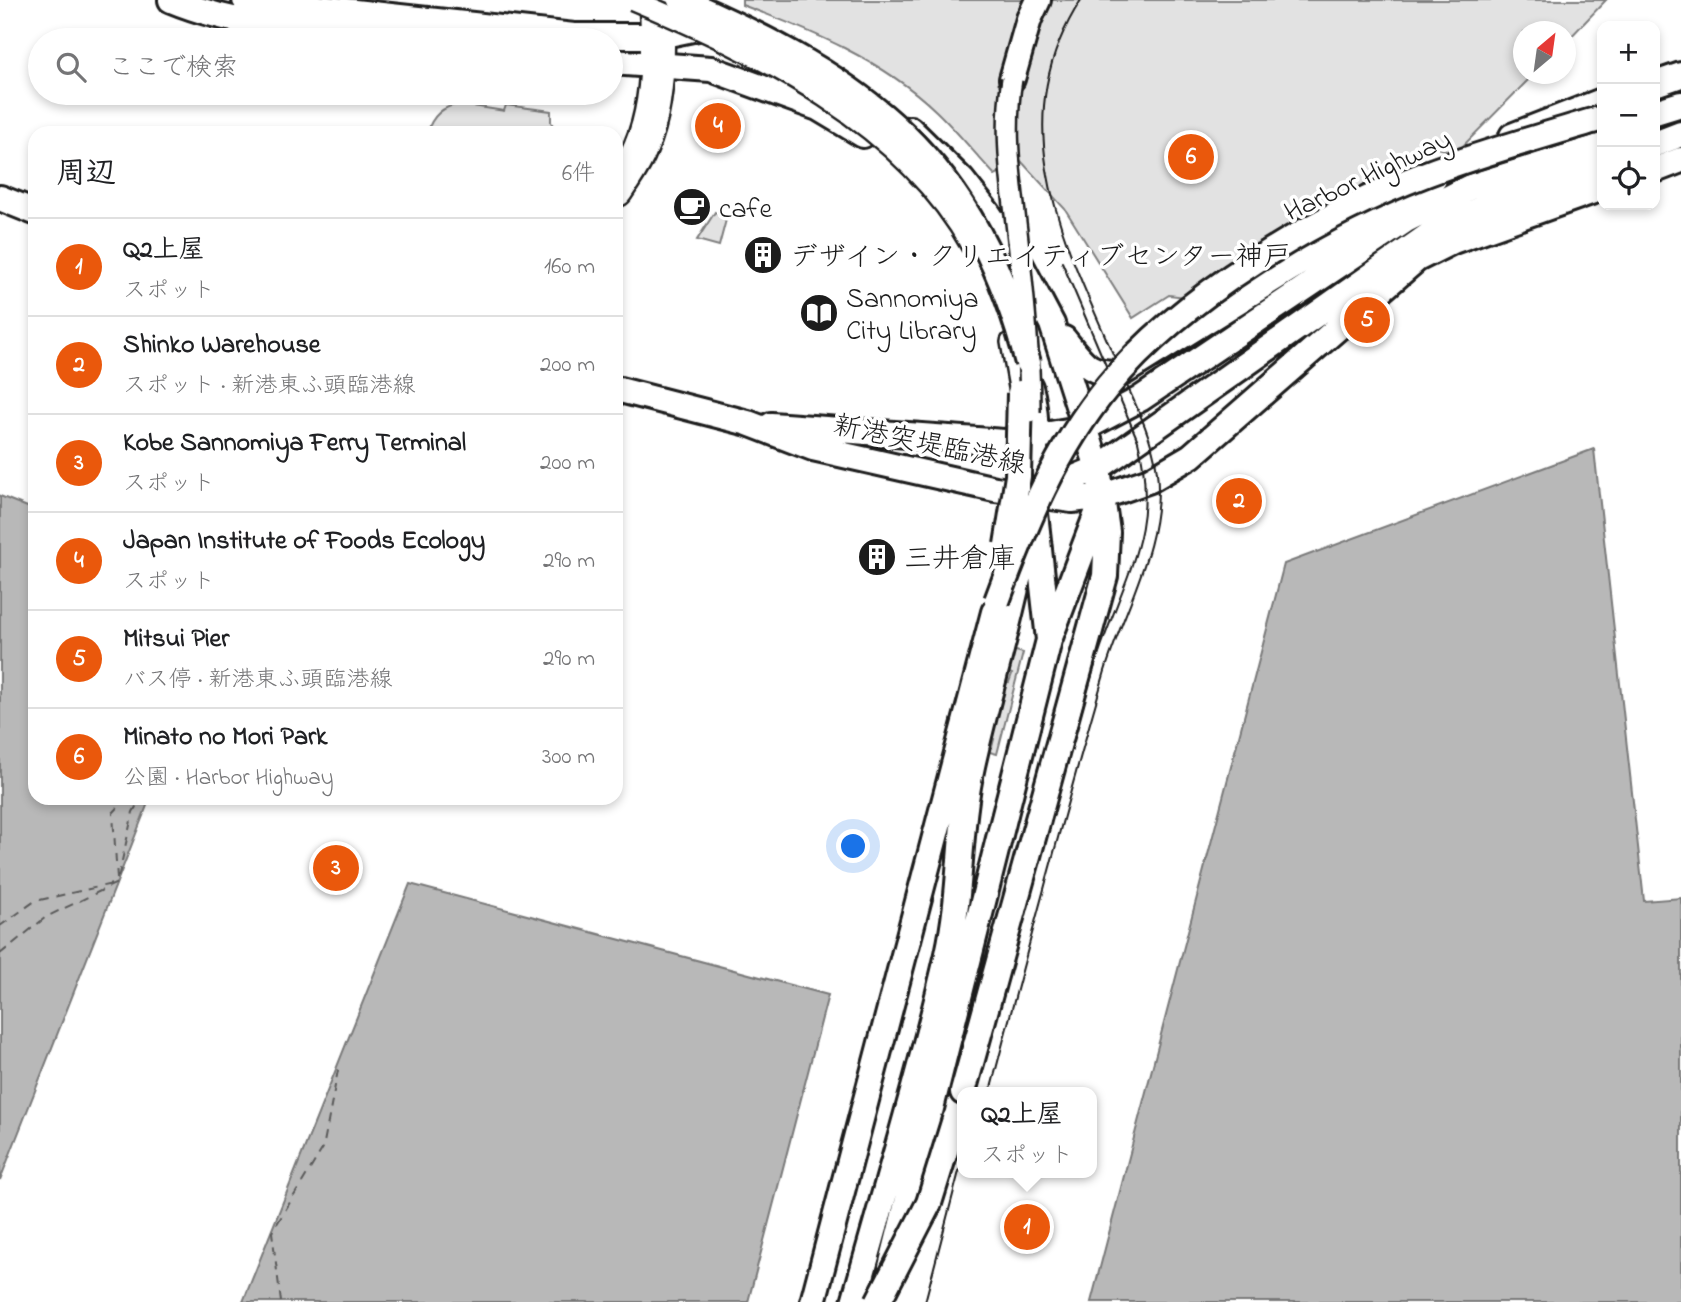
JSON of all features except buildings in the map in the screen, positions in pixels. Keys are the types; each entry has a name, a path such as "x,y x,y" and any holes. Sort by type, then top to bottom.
{"highway":[{"path":"623,178 644,140 658,51 656,0"},
{"path":"658,51 688,0"}],"street":[{"path":"171,0 209,14 285,28"},
{"path":"245,0 501,28"},
{"path":"633,0 700,30 785,74 850,115 904,160 965,233 983,266 1009,335 1020,393"},
{"path":"681,0 772,41 817,67 890,119 912,142 954,191 987,245 1017,318 1028,363"},
{"path":"813,1302 1002,602 1018,476 1020,393 1017,330 997,145 997,110 1009,48 1027,0"},
{"path":"823,1302 1002,602 1027,476 1030,431 1027,316 1007,145 1007,110 1012,79 1029,19 1038,0"},
{"path":"623,59 658,51 709,24 733,29 811,66 898,120 936,152 988,213 1014,252 1052,324 1098,468 1104,496 1107,532 1105,576 964,1087"},
{"path":"623,45 658,51 818,108 870,139 916,179 977,251 997,288 1033,396 1036,438 1033,495 1019,585 972,765 962,823 958,881 948,953 854,1302"},
{"path":"1660,82 1681,75"},
{"path":"1660,100 1681,93"},
{"path":"1052,324 1091,370 1107,374 1124,372 1461,163 1557,116 1597,103"},
{"path":"1660,110 1681,104"},
{"name":"Harbor Highway","path":"1002,602 1037,502 1070,441 1108,386 1185,309 1289,243 1377,196 1476,156 1597,119"},
{"path":"1660,127 1681,121"},
{"name":"Harbor Highway","path":"1002,602 1074,454 1131,375 1192,316 1305,245 1378,206 1477,166 1597,130"},
{"path":"1660,143 1681,134"},
{"name":"新港突堤臨港線","path":"748,423 1004,442 1085,428 1140,399 1406,220 1470,187 1599,147"},
{"path":"1660,168 1681,160"},
{"path":"1033,495 1098,468 1348,291 1458,219 1597,166"},
{"name":"新港突堤臨港線","path":"623,391 748,423 813,448 1033,495 1072,500 1104,496 1150,480 1191,456 1417,259 1454,241 1597,190"},
{"path":"0,198 28,209"},
{"path":"1033,495 1049,640"},
{"path":"883,1302 916,1159 1049,640 1104,496"},
{"path":"878,1302 929,1203 957,1112"}],"shaded area":[{"path":"742,0 1606,0 1576,32 1576,21 1513,21 1513,84 1524,84 1457,152 1420,145 1343,201 1194,298 1169,295 1133,318 1065,209 1021,161 995,175 936,111 893,76 845,48 742,5"},
{"path":"466,105 504,111 506,105 551,111 553,126 430,126 439,113 448,107"},
{"path":"715,212 727,216 719,246 697,240"},
{"path":"1594,449 1644,901 1681,898 1681,1302 1091,1302 1284,564"},
{"path":"0,496 28,507 28,805 147,805 0,1180"},
{"path":"1012,650 1023,653 997,754 986,751 987,746 992,747 994,739 989,738 1004,681 1009,682 1012,674 1007,672"},
{"path":"410,884 828,995 748,1302 243,1302"}],"ferry route":[{"path":"117,879 113,813 120,805"},
{"path":"0,954 46,917 117,883 133,812 137,805"},
{"path":"0,926 35,901 112,884"},
{"path":"281,1302 272,1232 323,1148 339,1065"}],"tram line":[{"path":"991,1087 1105,671 1142,573 1155,523 1158,498 1157,472 1148,435 1082,283 1064,236 1051,190 1044,143 1045,96 1057,48 1081,0"},
{"path":"1062,262 1138,441 1144,471 1145,498 1138,547 1096,661 1067,765"},
{"path":"925,1302 957,1178"}],"place":[{"name":"Japan Institute of Foods Ecology","path":"718,126"},
{"name":"Minato no Mori Park","path":"1191,157"},
{"name":"cafe","path":"692,207"},
{"name":"デザイン・クリエイティブセンター神戸","path":"763,255"},
{"name":"Sannomiya City Library","path":"819,313"},
{"name":"Mitsui Pier","path":"1367,320"},
{"name":"Shinko Warehouse","path":"1239,501"},
{"name":"三井倉庫","path":"877,557"},
{"name":"Kobe Sannomiya Ferry Terminal","path":"336,868"},
{"name":"Q2上屋","path":"1027,1227"}]}
